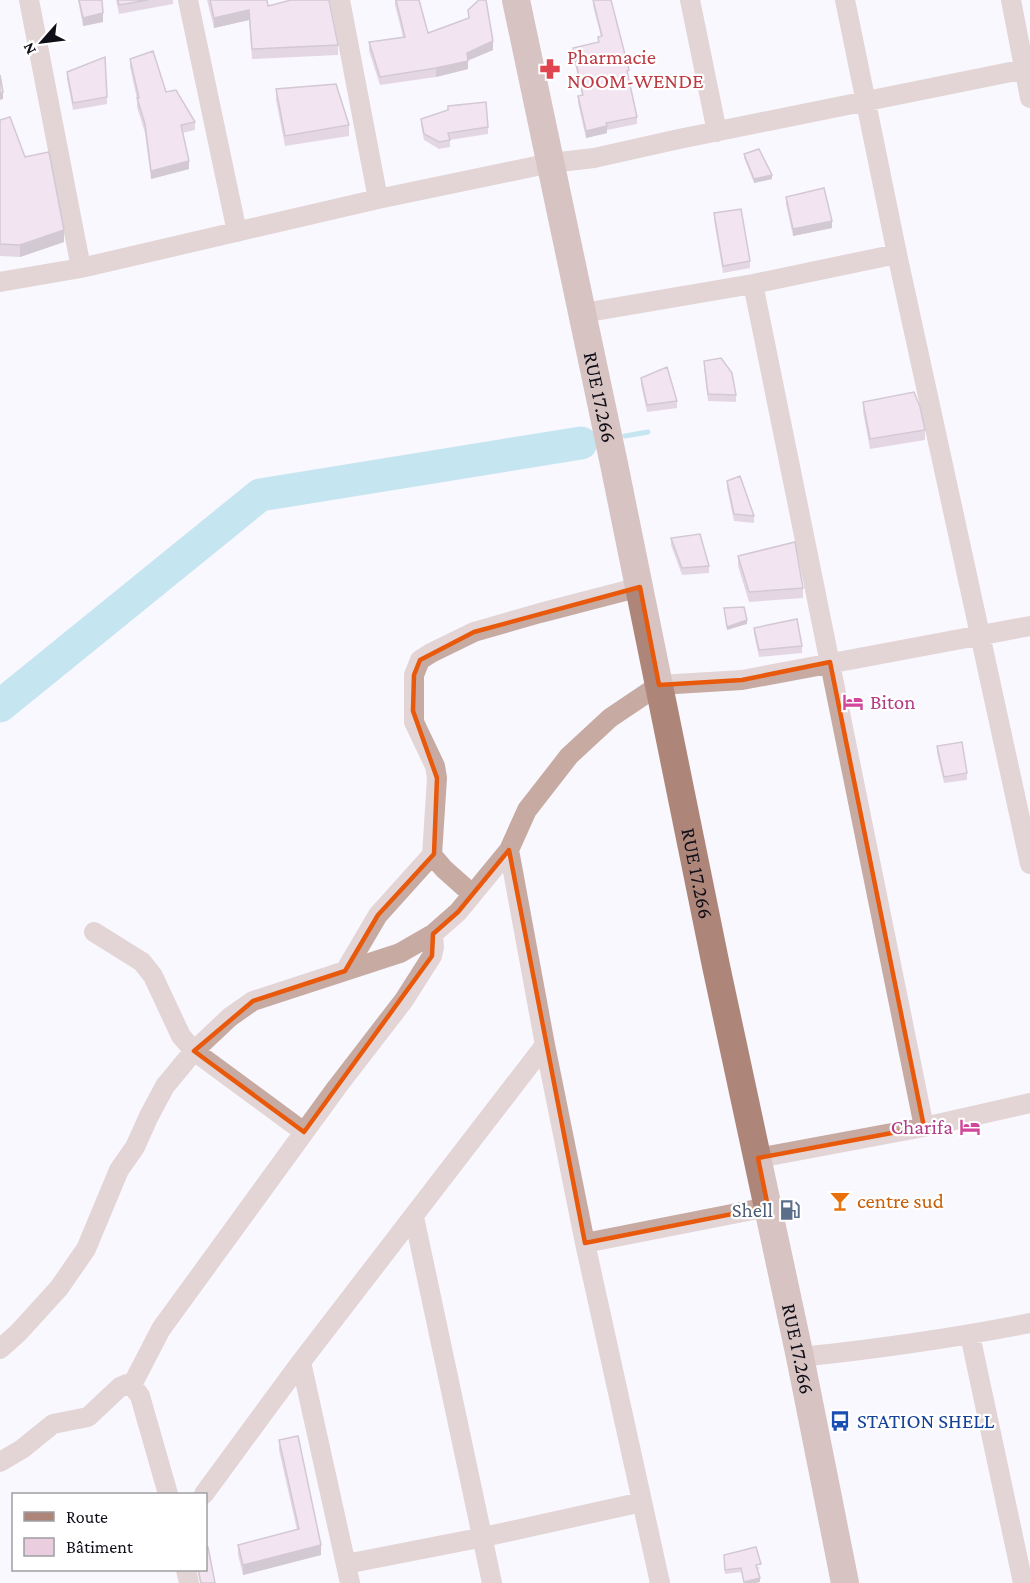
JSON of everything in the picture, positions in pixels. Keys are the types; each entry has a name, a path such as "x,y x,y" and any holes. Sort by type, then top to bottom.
{"main road":[{"name":"RUE 17.266","path":"516,0 640,587 716,966 800,1357 845,1583"}],"street":[{"path":"29,0 81,268"},
{"path":"188,0 237,232"},
{"path":"340,0 378,200"},
{"path":"690,0 717,132"},
{"path":"845,0 897,254 1030,864"},
{"path":"1011,0 1027,68 1030,99"},
{"path":"0,282 81,268 551,163 594,158 1027,68"},
{"path":"583,313 753,284 897,254"},
{"path":"753,284 924,1127"},
{"path":"345,971 378,915 432,855 437,778 432,759 414,722 413,711 414,675 420,660 431,652 474,632 640,587"},
{"path":"0,1349 18,1333 59,1288 86,1249 119,1170 135,1147 165,1086 194,1050 230,1017 253,1001 400,952 433,934 458,912 509,850 527,810 569,756 610,718 659,685 742,680 1030,626"},
{"path":"509,850 585,1243 660,1583"},
{"path":"432,855 472,894"},
{"path":"94,932 142,962 153,976 181,1036 194,1050 304,1132"},
{"path":"132,1385 161,1329 304,1132 404,1000 432,957 433,934"},
{"path":"205,1493 545,1045"},
{"path":"758,1158 924,1127 1030,1103"},
{"path":"585,1243 768,1207"},
{"path":"414,1217 492,1583"},
{"path":"800,1357 877,1349 1030,1323"},
{"path":"970,1335 1023,1583"},
{"path":"302,1362 348,1574 484,1537 642,1502"},
{"path":"0,1462 22,1449 53,1424 88,1417 120,1387 132,1385"},
{"path":"132,1385 140,1396 168,1493"}],"highlighted area":[{"path":"640,587 659,685 742,680 830,662 924,1127 758,1158 768,1207 585,1243 509,850 458,912 433,934 432,956 304,1132 194,1051 253,1001 345,971 378,915 434,854 437,778 413,711 414,675 420,660 474,632"}],"building":[{"path":"79,0 102,0 103,13 83,18"},
{"path":"118,0 148,0 119,5"},
{"path":"210,0 267,0 268,6 291,0 329,0 338,45 252,49 249,10 214,18"},
{"path":"396,0 419,0 428,33 469,18 468,10 479,0 486,0 493,41 467,53 468,61 380,77 369,42 405,37"},
{"path":"593,0 611,0 629,70 627,71 637,117 606,123 607,126 586,131 578,96 583,95 573,48 599,42 598,37 602,36"},
{"path":"153,51 166,92 176,90 195,122 181,125 189,161 151,171 145,124 137,98 139,98 130,59"},
{"path":"105,57 107,97 73,103 67,72"},
{"path":"0,75 3,92 0,93"},
{"path":"336,84 349,125 285,136 276,89"},
{"path":"486,102 488,127 448,133 450,140 439,142 424,134 421,119 448,110 448,106"},
{"path":"10,117 25,157 49,152 64,230 20,245 0,244 0,120"},
{"path":"759,149 772,175 754,179 744,154"},
{"path":"824,188 832,221 793,229 786,197"},
{"path":"741,209 750,261 723,266 714,213"},
{"path":"721,358 732,373 736,395 708,394 704,361"},
{"path":"667,367 677,401 647,405 641,378"},
{"path":"914,392 925,430 870,439 863,402"},
{"path":"740,476 754,516 734,514 727,481"},
{"path":"700,534 709,566 682,568 671,538"},
{"path":"795,542 803,588 749,592 738,556"},
{"path":"744,607 747,620 727,627 724,608"},
{"path":"797,619 802,646 759,650 754,628"},
{"path":"962,742 967,773 944,777 937,746"},
{"path":"298,1436 321,1545 243,1565 238,1545 299,1529 279,1440"},
{"path":"756,1547 761,1564 756,1565 760,1578 744,1582 741,1568 725,1570 724,1555"},
{"path":"207,1548 215,1583 201,1583 198,1571 207,1571"}],"waterway":[{"path":"625,436 648,432"},
{"path":"0,706 260,495 581,443"}],"place":[{"name":"Pharmacie NOOM-WENDE","path":"550,69"},
{"name":"Biton","path":"853,702"},
{"name":"Charifa","path":"970,1127"},
{"name":"centre sud","path":"840,1201"},
{"name":"Shell","path":"790,1210"},
{"name":"STATION SHELL","path":"840,1421"}]}
